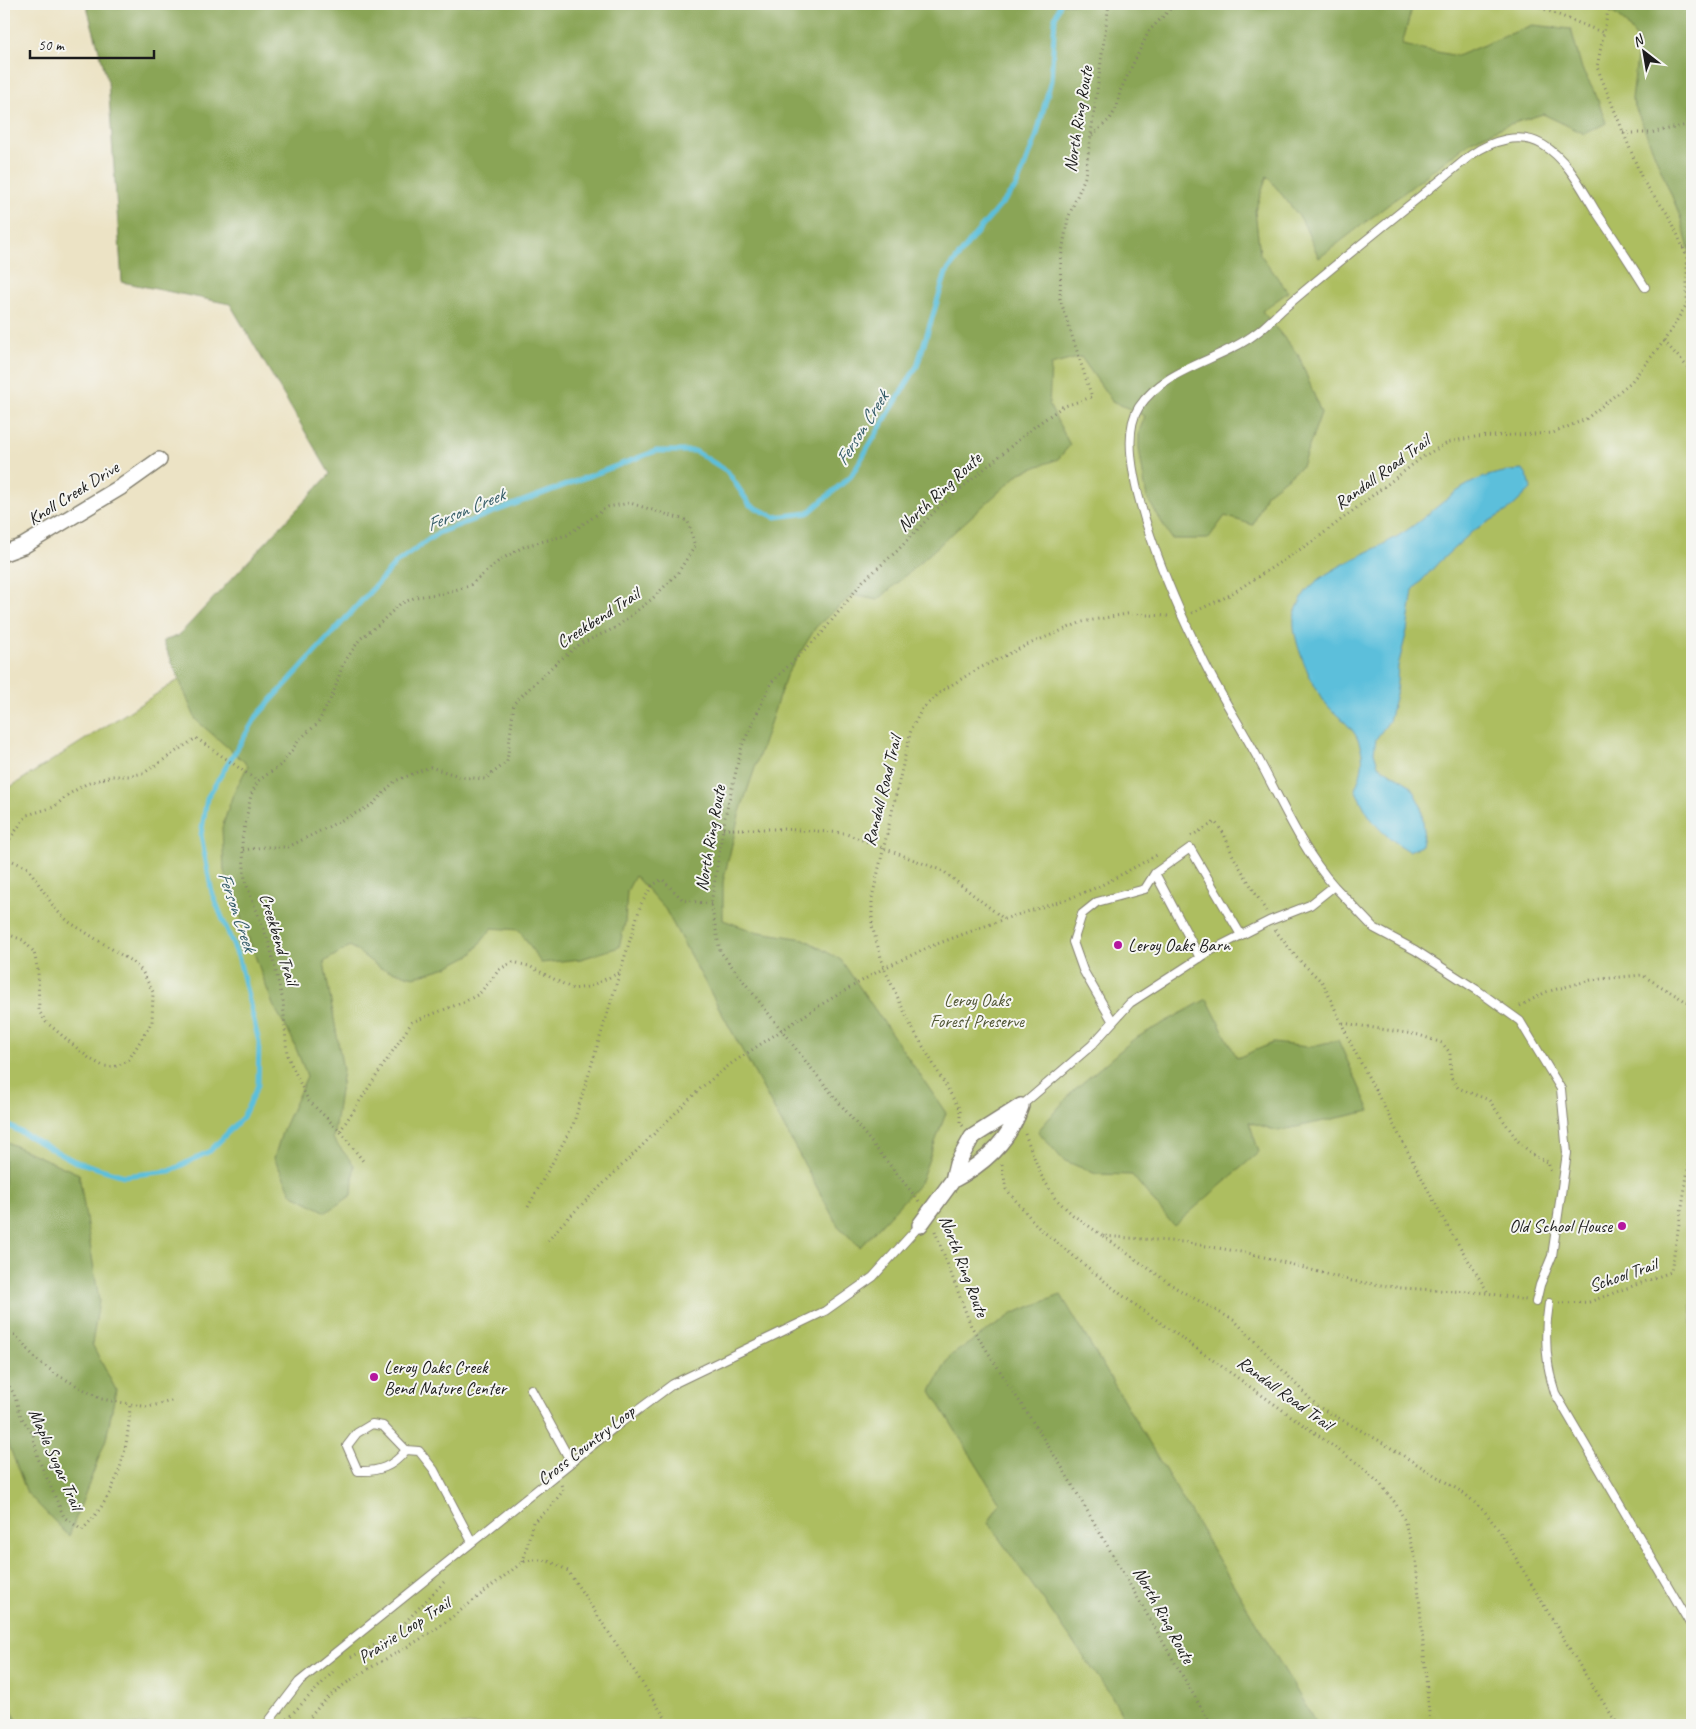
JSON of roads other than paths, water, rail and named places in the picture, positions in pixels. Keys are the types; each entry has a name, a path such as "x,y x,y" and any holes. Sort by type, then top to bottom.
{"street":[{"name":"Knoll Creek Drive","path":"4,553 23,546 121,487 159,460"},
{"path":"924,1219 953,1180 957,1164 972,1137 1019,1112"},
{"path":"953,1180 972,1170 992,1154 1019,1112"}],"lane":[{"path":"1536,1302 1540,1285 1552,1256 1566,1153 1561,1089 1520,1022 1423,955 1374,928 1318,867 1206,665 1177,603 1144,516 1134,475 1130,442 1133,419 1140,406 1155,390 1196,362 1253,336 1471,155 1484,146 1502,140 1519,138 1543,145 1567,166 1646,287"},
{"path":"1113,1022 1083,970 1073,942 1082,914 1097,902 1144,889 1154,872 1190,848 1241,935"},
{"path":"1154,872 1200,958"},
{"path":"1019,1112 1092,1045 1130,1003 1200,958 1241,935 1269,921 1310,905 1334,886"},
{"path":"266,1725 299,1682 571,1462 673,1384 825,1310 873,1278 924,1219"},
{"path":"1549,1303 1546,1324 1547,1362 1555,1393 1692,1627"},
{"path":"531,1390 571,1462"},
{"path":"406,1450 389,1466 373,1472 358,1471 347,1446 357,1433 372,1424 383,1426 406,1450 419,1451 434,1470 472,1542"}],"water":[{"path":"1523,470 1529,479 1531,489 1510,509 1473,531 1439,562 1413,590 1407,631 1398,666 1396,694 1389,721 1376,739 1374,752 1378,765 1410,785 1421,806 1424,829 1421,846 1409,851 1382,831 1365,810 1355,789 1362,765 1359,742 1352,730 1321,697 1310,676 1299,650 1294,617 1305,592 1327,574 1398,536 1468,484 1502,472"}],"waterway":[{"name":"Ferson Creek","path":"4,1123 74,1161 124,1176 170,1171 210,1151 243,1117 258,1085 259,1042 239,959 212,893 201,835 207,798 257,716 396,563 438,533 656,451 695,451 727,471 750,505 775,517 808,513 851,476 917,366 946,273 974,236 1016,187 1036,138 1051,80 1055,18 1060,4"}],"place":[{"name":"Leroy Oaks Barn","path":"1118,945"},
{"name":"Old School House","path":"1622,1226"},
{"name":"Leroy Oaks Creek Bend Nature Center","path":"374,1377"}],"park label":[{"name":"Leroy Oaks Forest Preserve","path":"977,1010"}]}
